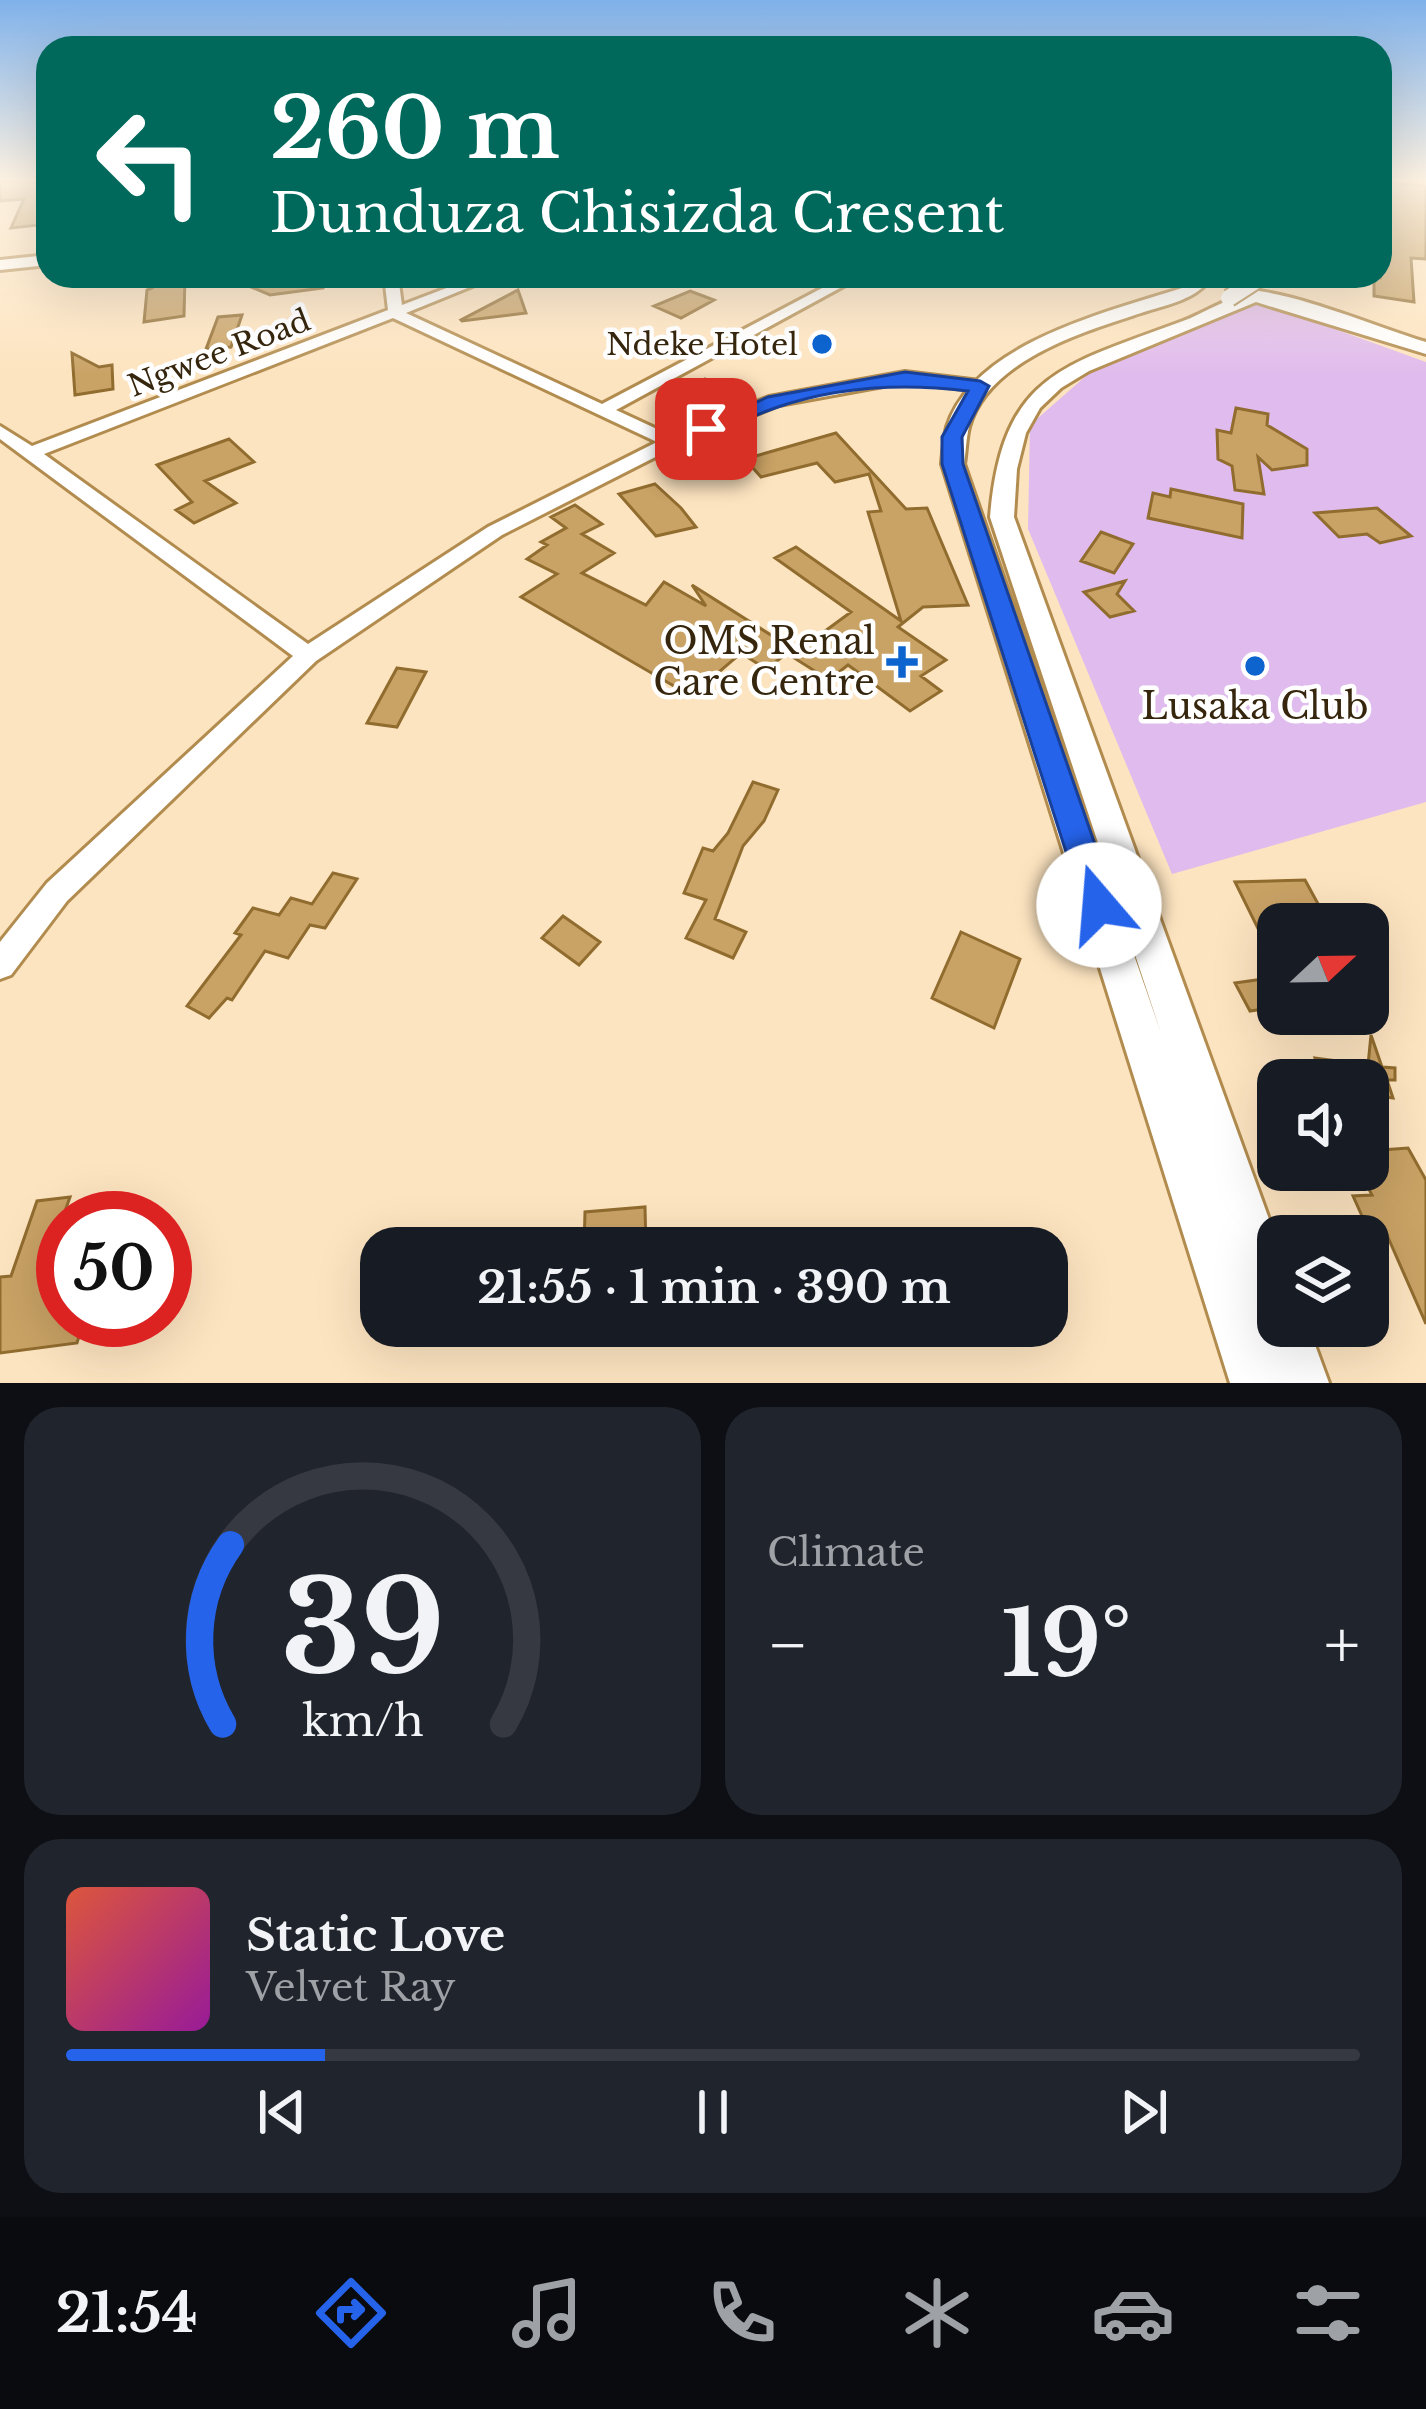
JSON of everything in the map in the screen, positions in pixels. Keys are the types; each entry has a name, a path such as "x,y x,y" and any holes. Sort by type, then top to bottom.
{"main road":[{"path":"0,265 36,261"},
{"path":"1002,500 989,476 991,420 1036,348 1194,290 1214,288"},
{"path":"963,493 968,448 980,416 1007,379 1049,355 1237,288"},
{"path":"1238,288 1062,360 1022,383 991,420 952,437 953,464 1256,1383"},
{"path":"1239,288 1056,381 1029,404 1011,433 1002,518 1257,1252"},
{"path":"1253,288 1426,348"},
{"path":"1290,1347 1303,1383"}],"street":[{"path":"392,288 395,314 671,442"},
{"name":"Ngwee Road","path":"33,452 460,288"},
{"path":"603,410 832,288"},
{"path":"0,965 57,892 308,655 495,531 671,442 775,401 905,377 991,420"},
{"path":"0,431 308,655"}],"shaded area":[{"name":"Lusaka Club","path":"1260,302 1426,362 1426,802 1172,874 1028,529 1030,425 1103,361"}],"building":[{"path":"1392,246 1426,246 1426,259 1411,258 1414,302 1374,296 1374,288 1392,288"},
{"path":"185,288 184,316 144,322 147,290"},
{"path":"253,288 323,288 270,295"},
{"path":"518,290 526,313 461,320"},
{"path":"690,291 714,300 681,318 654,306"},
{"path":"242,315 231,347 206,349 218,317"},
{"path":"72,353 99,367 112,365 113,389 75,395"},
{"path":"705,379 733,393 706,406 678,393"},
{"path":"1236,408 1268,414 1267,425 1307,449 1307,465 1272,470 1258,457 1264,494 1235,490 1232,466 1218,459 1217,430 1231,433"},
{"path":"836,433 906,509 927,508 968,605 923,607 898,627 946,660 921,676 941,691 910,711 848,665 829,680 791,656 851,612 775,558 796,547 901,621 868,512 881,511 869,474 835,482 817,463 761,477 745,459"},
{"path":"229,439 254,462 205,481 236,503 194,523 176,510 192,502 157,465"},
{"path":"655,484 696,527 656,536 619,494"},
{"path":"1171,489 1243,504 1242,538 1148,518 1153,493 1170,497"},
{"path":"575,505 602,524 582,534 614,553 582,573 646,605 664,582 706,606 692,585 793,649 766,669 741,653 691,696 521,597 557,574 527,559 547,545 541,542 566,528 551,517"},
{"path":"1377,508 1411,536 1380,543 1367,534 1339,537 1315,513"},
{"path":"1101,532 1133,544 1114,573 1081,561"},
{"path":"1125,581 1117,594 1134,611 1110,617 1084,592"},
{"path":"397,668 426,672 397,727 367,723"},
{"path":"753,782 778,790 764,821 743,846 715,919 746,932 733,958 686,938 706,900 684,893 703,848 713,851 728,833"},
{"path":"333,873 357,879 325,928 310,925 288,958 265,951 232,1000 227,998 209,1018 187,1006 241,935 235,933 253,908 279,915 291,898 312,904"},
{"path":"1305,880 1318,903 1257,903 1257,927 1235,882"},
{"path":"563,916 600,942 579,965 542,938"},
{"path":"961,932 1020,959 994,1028 932,998"},
{"path":"1257,980 1257,1010 1250,1011 1235,983"},
{"path":"1371,1035 1379,1059 1369,1059"},
{"path":"1408,1148 1426,1180 1426,1324 1389,1240 1389,1215 1362,1215 1353,1196 1389,1191 1389,1149"},
{"path":"36,1204 36,1347 46,1347 0,1353 0,1277 11,1276"},
{"path":"645,1207 645,1227 585,1227 585,1212"}],"place":[{"name":"Ndeke Hotel","path":"822,344"},
{"name":"OMS Renal Care Centre","path":"902,662"},
{"name":"Lusaka Club","path":"1255,666"}],"route":[{"path":"706,429 775,401 869,382 905,377 980,386 952,437 953,464 1099,905"}]}
